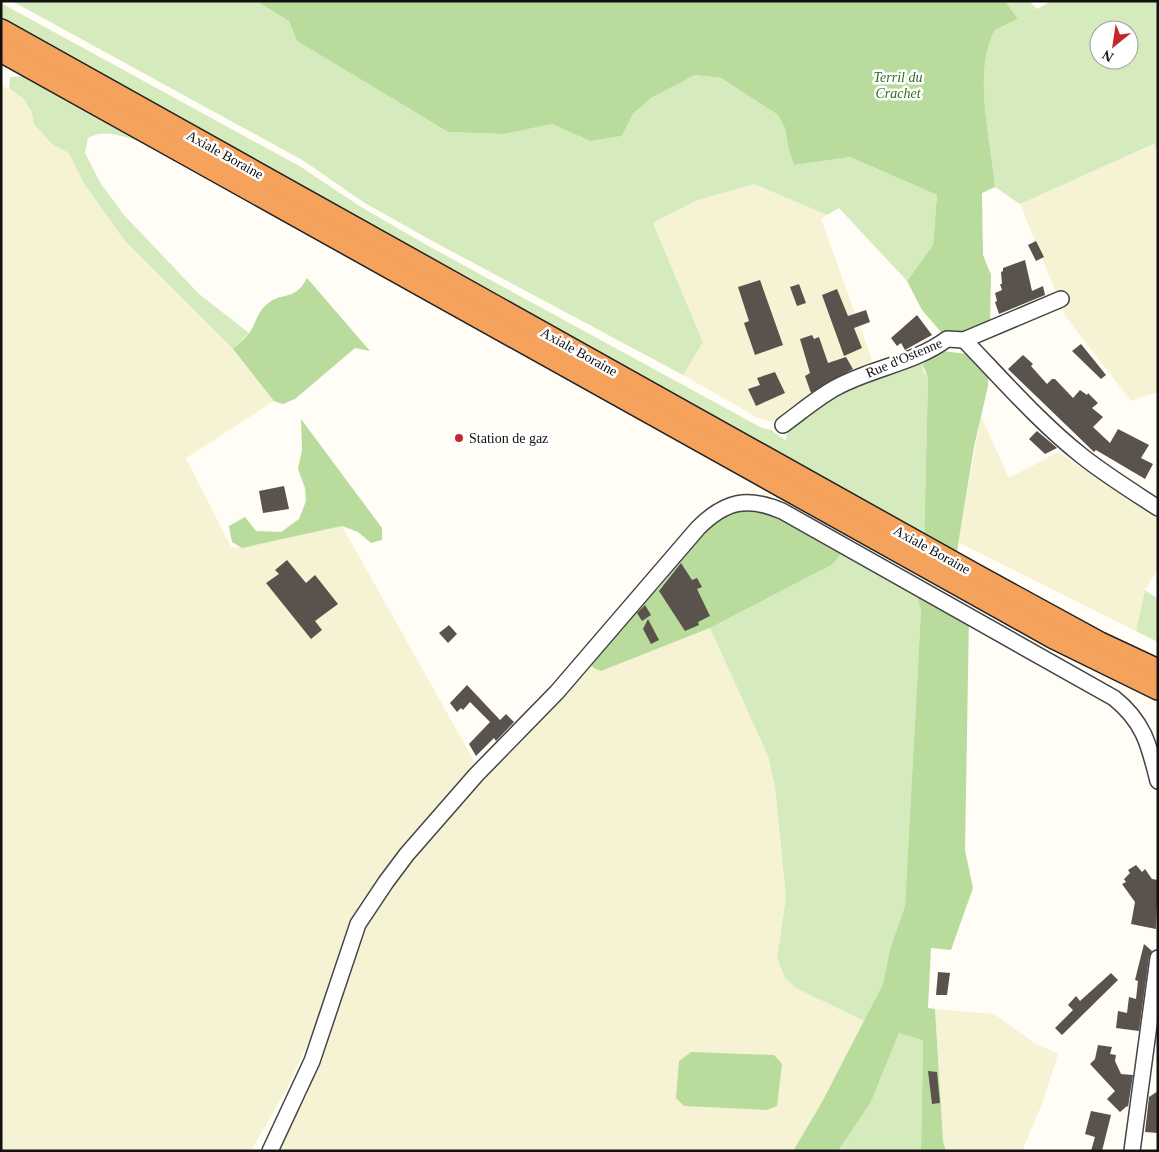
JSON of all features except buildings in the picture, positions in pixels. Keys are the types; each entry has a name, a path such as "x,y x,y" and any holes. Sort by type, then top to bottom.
{"highway":[{"name":"Axiale Boraine","path":"1,30 970,582 1054,638 1158,689"},
{"name":"Axiale Boraine","path":"1,50 917,552"},
{"name":"Axiale Boraine","path":"970,582 1158,670"}],"street":[{"name":"Rue d'Ostenne","path":"783,425 836,387 938,346 947,339 964,340 1061,299"},
{"path":"964,340 1057,435 1081,456 1113,480 1158,508"},
{"path":"270,1151 312,1061 358,924 386,882 407,854 476,775 557,692 711,516 723,508 739,503 754,502 770,506 1114,698 1129,709 1140,725 1150,746 1158,781"},
{"path":"1132,1151 1151,1052 1158,958"}],"shaded area":[{"path":"1,85 23,98 53,145 69,153 83,182 124,240 233,349 274,401 186,458 231,547 242,548 342,526 478,768 400,856 331,993 286,1090 251,1151 1,1151"},
{"path":"1155,144 1158,152 1158,392 1131,401 1066,317 1020,204"},
{"path":"754,184 827,215 821,219 876,371 782,421 774,422 758,418 683,375 703,341 653,223 695,201"},
{"path":"981,416 1009,478 1058,452 1158,517 1158,569 1145,590 1136,631 958,542"},
{"path":"710,628 768,756 775,787 786,897 777,958 785,978 796,988 864,1021 822,1102 793,1151 276,1151 306,1097 367,924 405,865 588,662 601,671"},
{"path":"935,1009 994,1014 1033,1042 1058,1054 1042,1104 1022,1151 946,1151 943,1141"}],"green space":[{"path":"12,1 256,1 289,21 297,41 448,132 504,134 552,124 590,141 622,136 633,114 651,98 695,75 721,78 778,115 785,128 788,147 794,165 850,157 937,195 933,245 907,281 839,208 827,215 754,184 695,201 653,223 703,342 683,375 436,243 363,202 304,161"},
{"name":"Terril du Crachet","path":"256,1 1005,1 1018,19 995,30 988,47 984,86 987,128 995,187 982,193 983,255 991,275 990,328 947,339 922,310 907,281 933,245 937,195 850,157 794,165 788,147 785,128 778,115 721,78 695,75 651,98 633,114 622,136 590,141 552,124 504,134 448,132 297,41 289,21"},
{"path":"1005,1 1029,1 1037,9 1052,1 1158,1 1158,152 1154,144 1020,204 995,187 987,128 984,86 988,47 995,30 1018,19"},
{"path":"1,3 301,167 361,207 432,248 762,428 771,430 786,441 787,429 808,406 928,350 923,370 928,378 924,546 1,30"},
{"path":"22,76 140,141 114,134 94,135 88,138 85,153 101,184 124,215 199,294 249,333 233,349 124,240 83,182 69,153 53,145 34,124 32,112 23,98 9,89 10,77"},
{"path":"307,278 370,351 355,348 295,399 283,404 274,401 233,349 252,329 266,305 277,298 298,290"},
{"path":"942,351 968,354 988,375 988,386 974,447 955,563 924,546 928,378 923,365 927,358"},
{"path":"301,419 382,528 382,540 371,543 358,532 342,526 242,548 232,542 229,526 245,517 256,531 281,532 299,519 306,501 305,488 298,469 302,450"},
{"path":"742,510 756,511 781,519 842,553 833,564 710,628 601,671 594,668 588,662 650,590 656,591 680,562 681,553 724,513"},
{"path":"842,553 918,598 921,610 905,906 890,949 883,984 864,1021 796,988 785,978 777,958 786,897 775,787 768,756 710,628 833,564"},
{"path":"914,585 969,616 965,850 973,888 951,950 931,948 928,1008 935,1009 943,1141 946,1151 921,1151 923,1040 899,1033 871,1102 838,1151 793,1151 822,1102 883,984 890,949 905,906 921,610"},
{"path":"1145,590 1158,599 1158,642 1136,631"},
{"path":"899,1033 923,1039 921,1151 838,1151 871,1102"},
{"path":"691,1052 774,1055 782,1064 777,1106 767,1110 684,1106 676,1098 679,1061"}],"place":[{"name":"Station de gaz","path":"459,438"}]}
